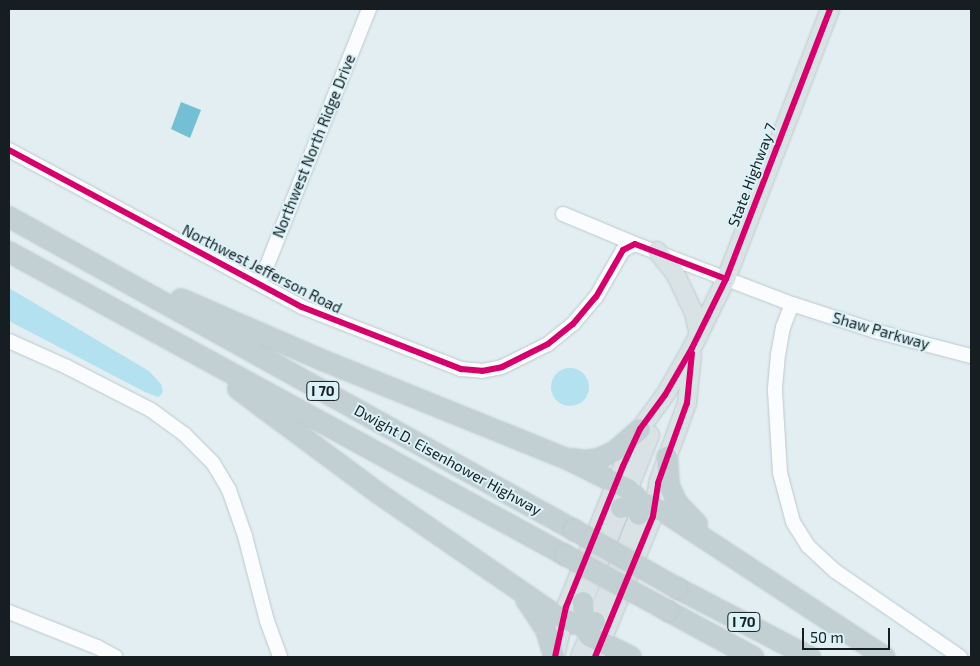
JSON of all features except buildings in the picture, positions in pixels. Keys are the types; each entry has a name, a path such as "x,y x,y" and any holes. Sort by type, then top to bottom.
{"highway":[{"name":"Dwight D. Eisenhower Highway","path":"9,217 677,588 810,657"},
{"path":"71,251 322,360 565,458 635,501 701,536 885,657"},
{"name":"Dwight D. Eisenhower Highway","path":"9,252 753,657"},
{"path":"182,347 378,493 517,589 586,632 631,657"},
{"path":"565,458 585,461 598,459 615,451 640,429"},
{"path":"667,457 669,485 676,503 701,528 701,536"},
{"path":"517,589 546,630 555,657"},
{"path":"583,602 586,632"}],"main road":[{"name":"State Highway 7","path":"665,395 696,341 726,279 830,9"},
{"path":"586,632 566,607 635,501 658,483 687,403 696,341 694,313 675,272 657,251"},
{"path":"635,501 640,429 665,395"},
{"path":"583,602 635,501 665,395"},
{"path":"580,657 586,632 653,516 635,501"},
{"path":"555,657 586,632"}],"street":[{"name":"Northwest North Ridge Drive","path":"260,283 369,9"},
{"name":"Northwest Jefferson Road","path":"9,150 302,306 435,361 461,369 482,371 502,367 548,344 572,324 596,297 623,250 635,244"},
{"path":"563,214 726,279"},
{"name":"Shaw Parkway","path":"726,279 792,304 875,331 971,356"},
{"path":"792,304 783,327 778,354 775,391 780,473 793,522 808,546 835,571 960,657"},
{"path":"9,341 67,367 151,410 184,434 213,463 229,490 245,536 267,621 280,657"},
{"path":"9,612 97,647 116,657"}],"shaded area":[{"path":"181,102 201,110 190,138 171,129"},
{"path":"9,288 149,371 161,384 163,391 161,395 158,397 145,392 9,321"},
{"path":"570,368 577,369 583,374 588,380 588,394 583,400 577,405 570,406 563,405 557,400 552,394 551,387 552,380 557,374 563,369"}],"cycle path":[{"path":"555,657 566,607 623,466 640,429 665,395 692,348 726,279 830,9"},
{"path":"9,150 302,307 461,369 482,371 502,367 548,344 573,324 596,297 623,250 635,244 726,279"},
{"path":"595,657 653,516 658,483 687,403 692,353"}]}
